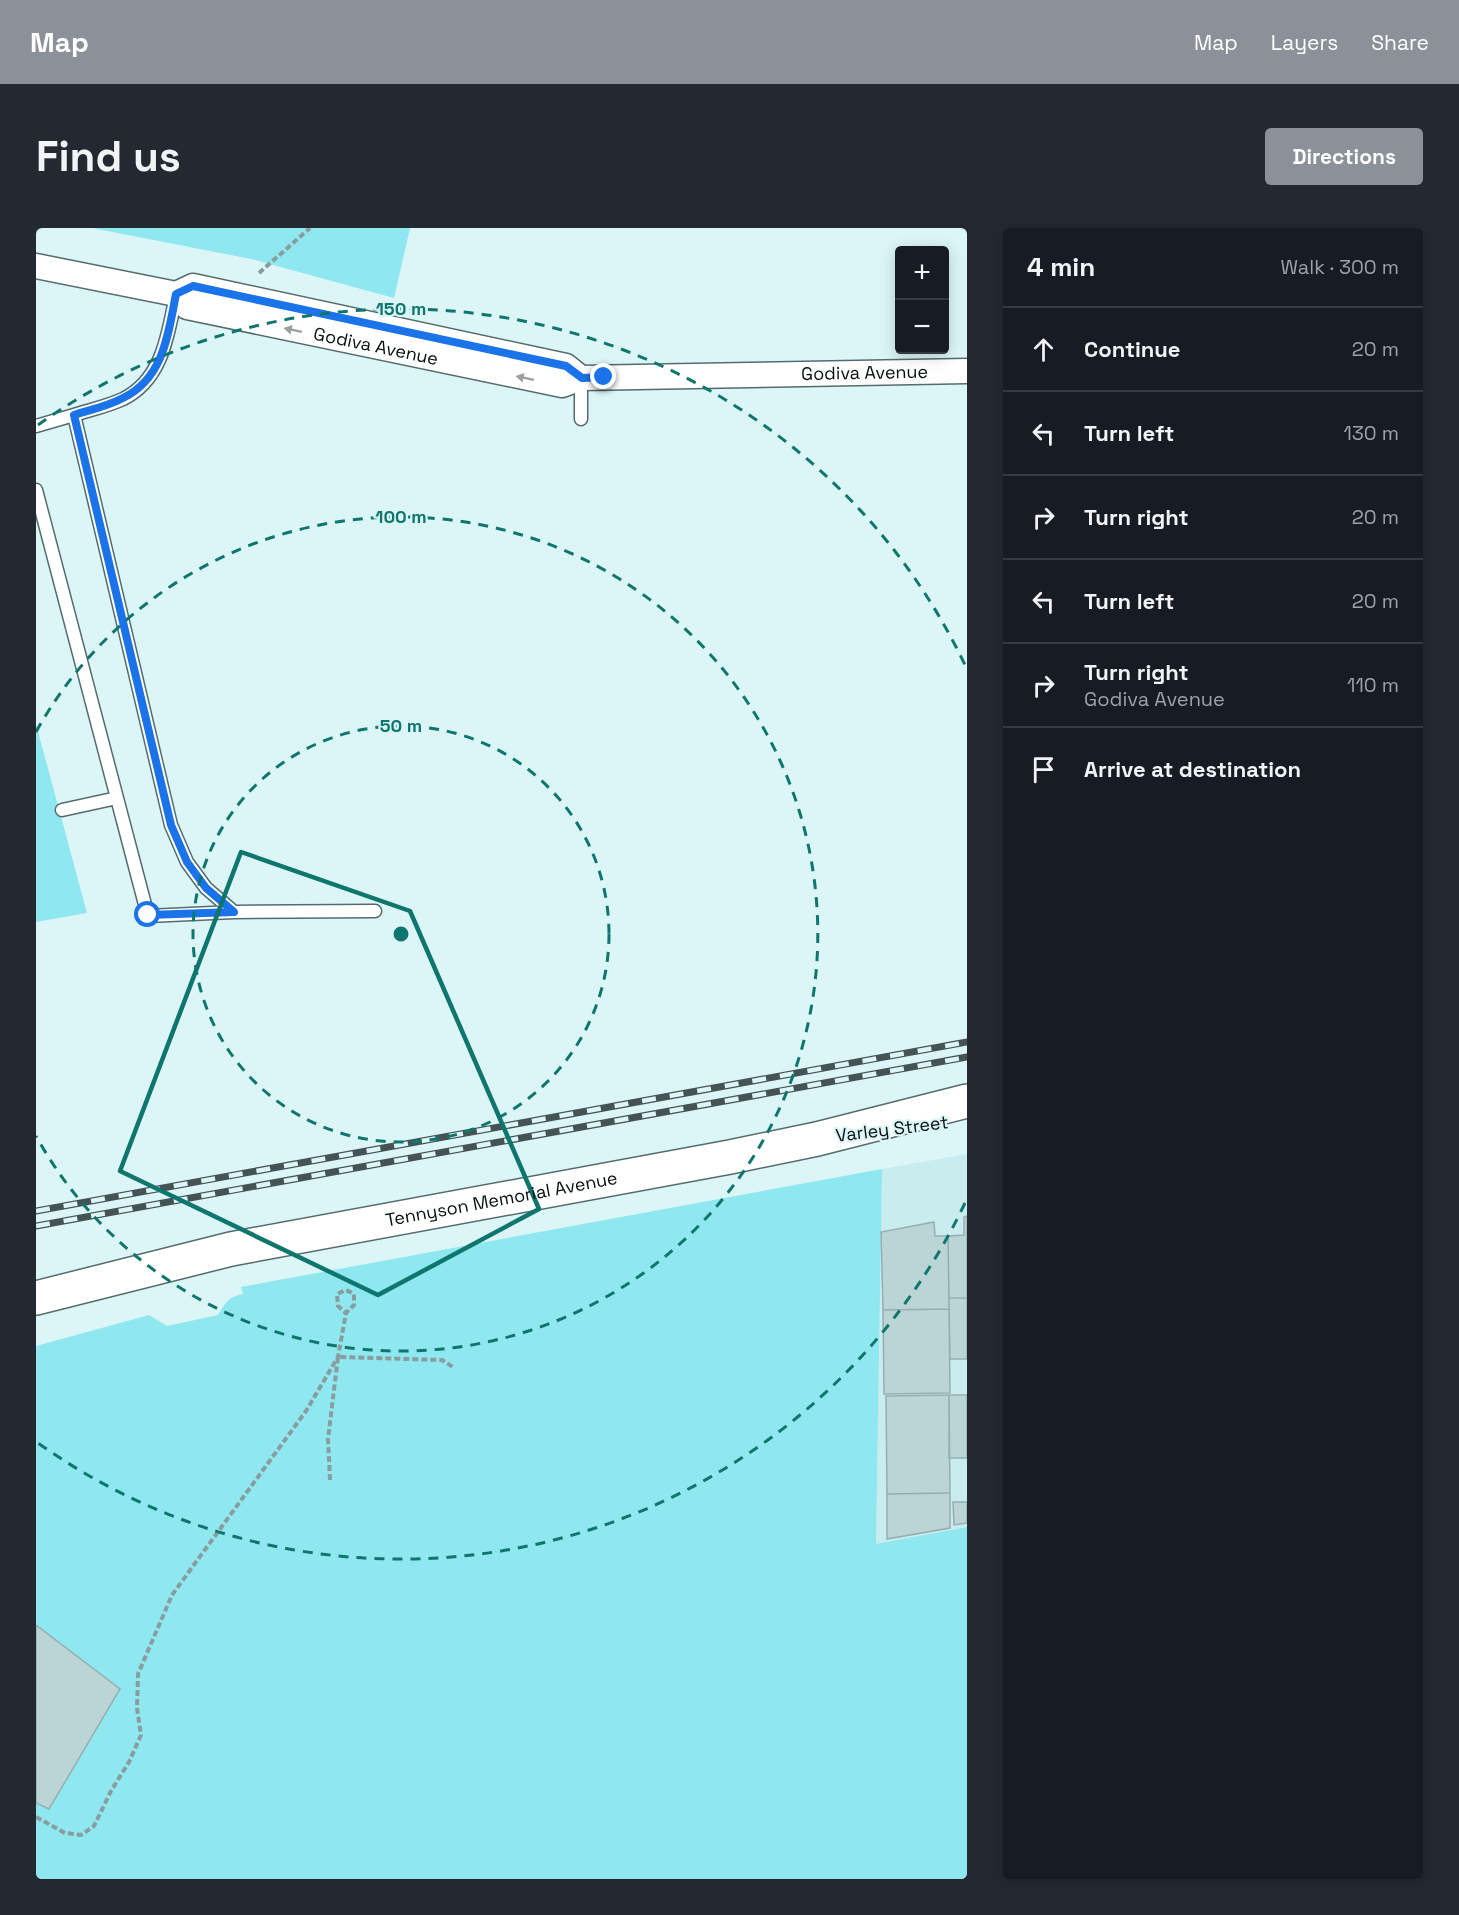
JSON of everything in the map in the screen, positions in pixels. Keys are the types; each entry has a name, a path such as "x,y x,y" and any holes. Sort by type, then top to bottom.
{"main road":[{"name":"Tennyson Memorial Avenue","path":"36,1298 231,1249 730,1157 817,1139 967,1101"},
{"name":"Varley Street","path":"817,1139 967,1120"}],"street":[{"name":"Godiva Avenue","path":"36,266 176,294 188,307 562,385 582,378 967,371"}],"lane":[{"path":"36,426 123,398 144,384 157,367 165,345 176,294"},
{"path":"581,418 582,378"},
{"path":"74,415 171,825 187,862 206,888 234,912"},
{"path":"36,490 148,915 375,911"},
{"path":"62,810 117,798"}],"path":[{"path":"256,276 310,228"},
{"path":"330,1480 328,1439 338,1357 346,1313 354,1305 354,1294 346,1290 337,1294 338,1306 346,1313"},
{"path":"338,1357 442,1360 453,1367"},
{"path":"36,1817 65,1833 81,1835 94,1826 141,1735 137,1708 138,1674 172,1595 275,1456 306,1411 338,1357"}],"highlighted area":[{"path":"241,852 410,911 539,1209 378,1295 120,1171"}],"shaded area":[{"path":"92,228 410,228 394,298 251,259"},
{"path":"36,724 87,913 36,922"},
{"path":"967,1154 967,1527 876,1545 882,1169"},
{"path":"882,1169 876,1544 967,1527 967,1879 36,1879 36,1346 149,1315 167,1326 218,1315 228,1301 234,1296 243,1294 241,1287"}],"building":[{"path":"967,1216 967,1298 949,1298 948,1236 964,1235 964,1217"},
{"path":"934,1222 935,1236 948,1236 949,1309 883,1310 881,1232"},
{"path":"949,1298 967,1298 967,1359 950,1359"},
{"path":"949,1309 950,1393 884,1394 883,1310"},
{"path":"949,1395 967,1395 967,1458 949,1458"},
{"path":"949,1395 950,1493 887,1494 886,1396"},
{"path":"950,1493 950,1528 887,1539 887,1494"},
{"path":"953,1502 967,1502 967,1523 954,1525"},
{"path":"36,1625 120,1689 49,1809 36,1803"}],"railway":[{"path":"36,1211 967,1042"},
{"path":"36,1226 967,1057"}],"route":[{"path":"148,915 234,912 206,888 187,862 171,825 74,415 123,398 144,384 157,367 165,345 176,294 193,286 566,366 582,378 604,377"}]}
